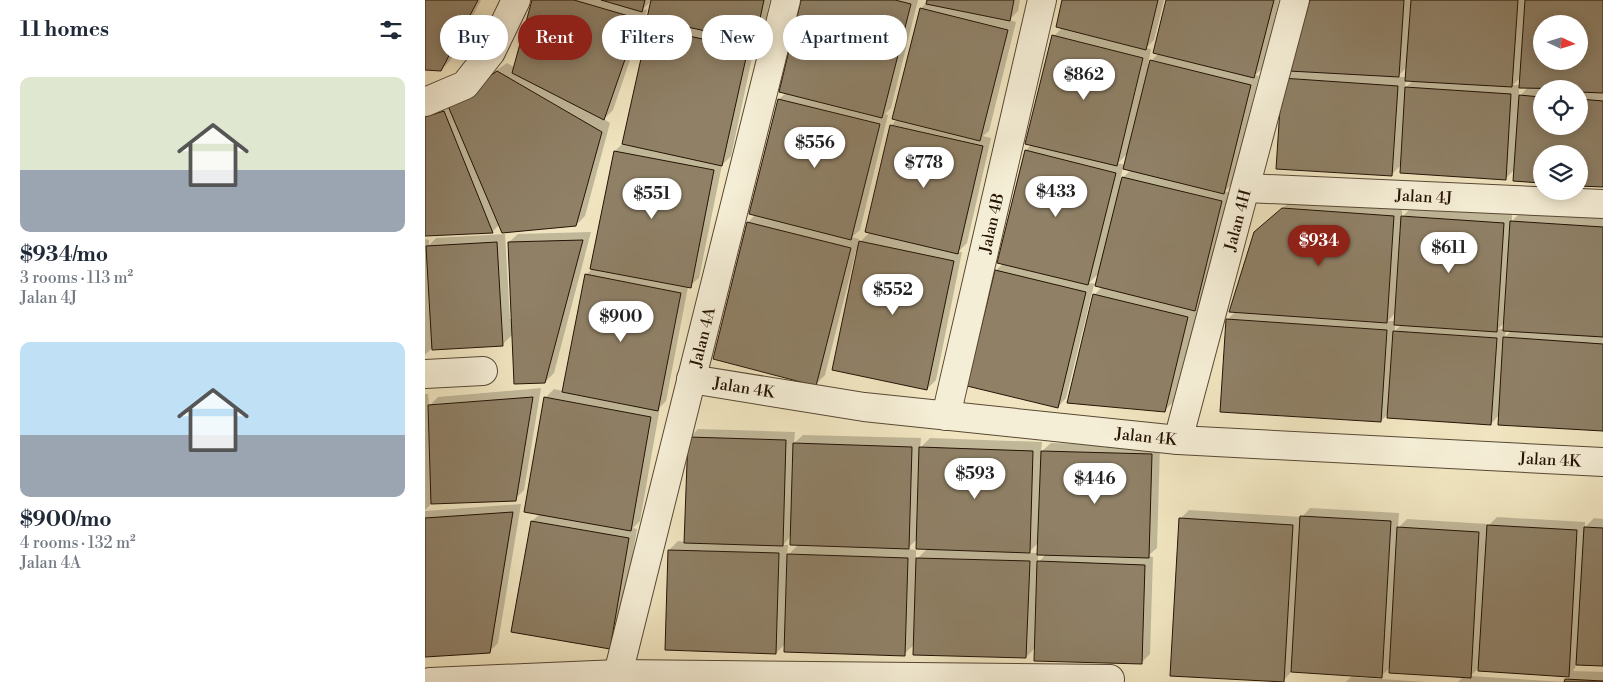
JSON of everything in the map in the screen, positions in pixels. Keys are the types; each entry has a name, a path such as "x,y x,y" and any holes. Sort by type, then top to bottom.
{"street":[{"path":"425,102 465,85 491,52 515,0"},
{"name":"Jalan 4A","path":"618,674 787,0"},
{"name":"Jalan 4B","path":"945,416 1042,0"},
{"name":"Jalan 4H","path":"1177,440 1295,0"},
{"name":"Jalan 4J","path":"1246,188 1603,204"},
{"path":"425,374 483,371"},
{"name":"Jalan 4K","path":"691,379 864,407 1177,440 1603,462"},
{"path":"430,682 618,674 1110,679"}],"building":[{"path":"425,0 478,0 470,15 440,15 440,60 447,60 441,71 425,70"},
{"path":"532,0 574,0 625,15 602,15 602,60 625,60 604,120 512,73 518,51 518,60 592,60 592,15 528,15"},
{"path":"601,0 645,0 642,12"},
{"path":"651,0 764,0 761,15 702,15 702,30 692,28 692,15 648,15"},
{"path":"801,0 895,0 911,4 907,20 907,15 797,15"},
{"path":"927,0 1014,0 1010,21 926,4"},
{"path":"1062,0 1158,0 1146,50 1056,27"},
{"path":"1166,0 1274,0 1254,78 1153,53"},
{"path":"1310,0 1404,0 1399,77 1289,71"},
{"path":"1411,0 1518,0 1512,87 1405,81"},
{"path":"1525,0 1603,0 1603,93 1588,92 1588,80 1533,80 1533,88 1519,88"},
{"path":"920,8 1008,30 980,141 892,119"},
{"path":"1052,35 1143,58 1117,166 1025,144"},
{"path":"692,37 702,39 702,60 746,60 722,166 622,144 641,60 692,60"},
{"path":"787,60 897,60 882,118 779,92"},
{"path":"1150,60 1251,85 1224,194 1123,169"},
{"path":"497,71 602,132 576,226 502,233 448,106"},
{"path":"1282,78 1398,86 1392,176 1276,169"},
{"path":"1405,87 1511,94 1506,180 1400,173"},
{"path":"1519,95 1533,96 1533,135 1588,135 1588,100 1603,101 1603,187 1588,186 1588,145 1533,145 1533,182 1513,181"},
{"path":"778,99 880,124 851,240 749,214"},
{"path":"444,111 493,233 425,236 425,117"},
{"path":"890,125 983,146 958,254 865,232"},
{"path":"1025,150 1116,173 1088,285 997,263"},
{"path":"614,151 714,170 691,288 590,269"},
{"path":"1122,177 1222,201 1195,311 1095,286"},
{"path":"1282,208 1394,216 1387,323 1229,312 1254,232"},
{"path":"1401,216 1504,223 1497,332 1394,325"},
{"path":"1510,221 1603,227 1603,337 1503,331"},
{"path":"747,222 851,248 816,386 713,359"},
{"path":"583,240 545,383 514,384 508,242"},
{"path":"859,241 954,261 927,390 832,370"},
{"path":"497,242 503,346 432,350 426,246"},
{"path":"995,270 1086,292 1058,408 967,386"},
{"path":"585,274 681,293 658,411 562,392"},
{"path":"1093,294 1188,317 1165,412 1067,403"},
{"path":"1226,319 1387,330 1381,422 1220,412"},
{"path":"1393,331 1497,338 1491,425 1387,418"},
{"path":"1503,337 1603,344 1603,431 1498,425"},
{"path":"533,397 516,501 431,504 428,405"},
{"path":"544,397 651,417 631,531 524,512"},
{"path":"688,437 786,440 783,546 684,543"},
{"path":"793,443 912,447 909,549 790,545"},
{"path":"919,447 1033,451 1030,553 916,549"},
{"path":"1041,451 1152,454 1149,558 1037,555"},
{"path":"513,512 490,653 425,657 425,518"},
{"path":"1300,516 1391,521 1382,678 1291,672"},
{"path":"1179,518 1293,525 1284,682 1170,676"},
{"path":"531,521 629,538 610,649 511,632"},
{"path":"1487,525 1577,530 1569,677 1478,671"},
{"path":"1397,527 1479,532 1471,678 1389,673"},
{"path":"1584,527 1603,528 1603,666 1576,665"},
{"path":"668,550 779,553 776,654 665,650"},
{"path":"787,554 908,558 905,656 784,652"},
{"path":"916,558 1030,561 1026,658 913,655"},
{"path":"1037,561 1145,565 1142,664 1034,661"},
{"path":"1565,679 1603,681 1603,682 1564,682"}]}
